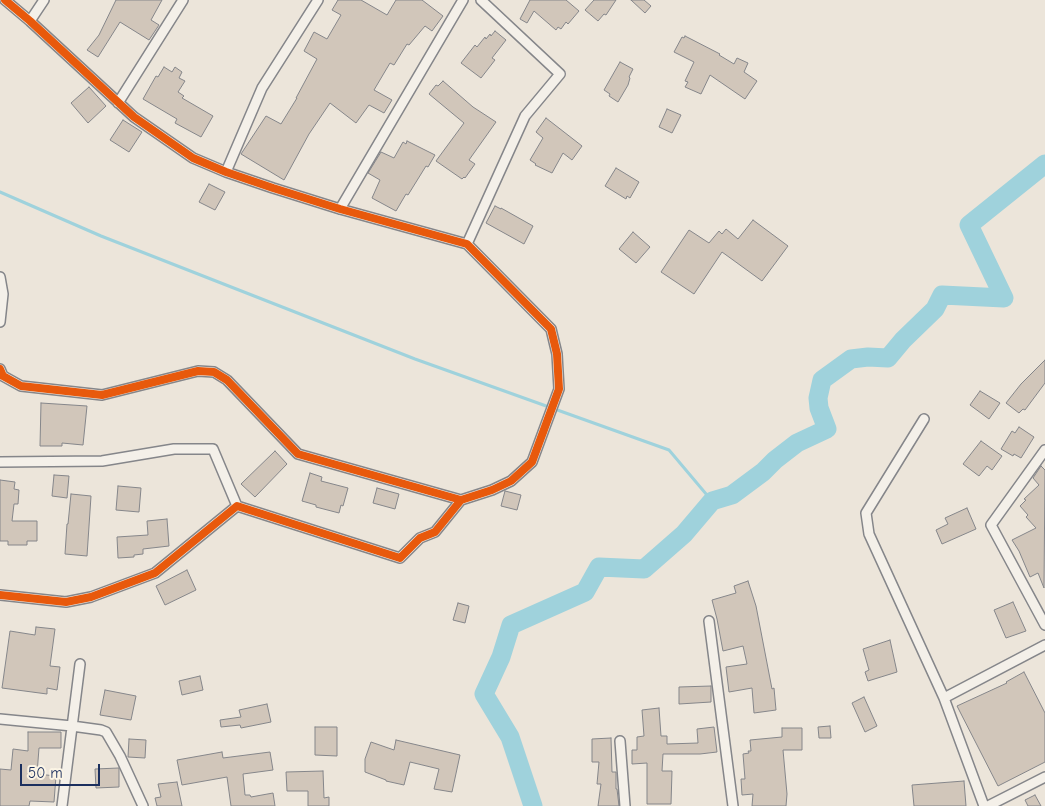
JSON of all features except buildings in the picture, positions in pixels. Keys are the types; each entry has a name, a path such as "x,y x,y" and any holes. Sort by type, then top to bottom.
{"street":[{"path":"0,462 102,461 174,449 212,449 237,506 400,558 420,538 435,532 461,500 492,490 511,481 532,462 559,389 557,354 551,329 468,244 340,209 226,172 194,158 134,117 5,0"},
{"path":"30,21 44,0"},
{"path":"118,103 183,0"},
{"path":"226,172 262,88 318,0"},
{"path":"340,209 463,0"},
{"path":"468,244 526,116 560,74 481,0"},
{"path":"0,277 3,294 0,322"},
{"path":"0,369 3,376 21,386 102,395 198,371 214,372 227,380 298,454 461,500"},
{"path":"924,419 866,513 869,534 944,698 984,806"},
{"path":"1045,450 991,525 1045,625"},
{"path":"0,595 66,602 101,593 155,573 237,506"},
{"path":"709,621 733,806"},
{"path":"944,698 1045,644"},
{"path":"62,806 80,664"},
{"path":"0,719 101,730 109,735 143,806"},
{"path":"620,741 626,806"},
{"path":"988,806 1045,777"}],"waterway":[{"path":"533,806 510,737 484,694 501,657 511,625 585,592 599,567 644,569 684,534 712,501 732,495 797,443 827,429 819,408 818,398 822,380 851,359 868,357 888,358 903,340 935,309 942,295 1004,298 969,225 1045,164"},
{"path":"0,192 101,236 415,359 669,450 712,501"}],"cycle path":[{"path":"0,595 66,602 91,597 155,573 237,506 400,558 420,538 435,532 461,500 492,490 511,481 532,462 559,389 557,354 551,329 467,244 340,209 273,188 226,172 193,158 134,117 5,0"},
{"path":"0,369 3,376 21,386 102,395 198,371 214,372 227,380 298,454 461,500"}]}
